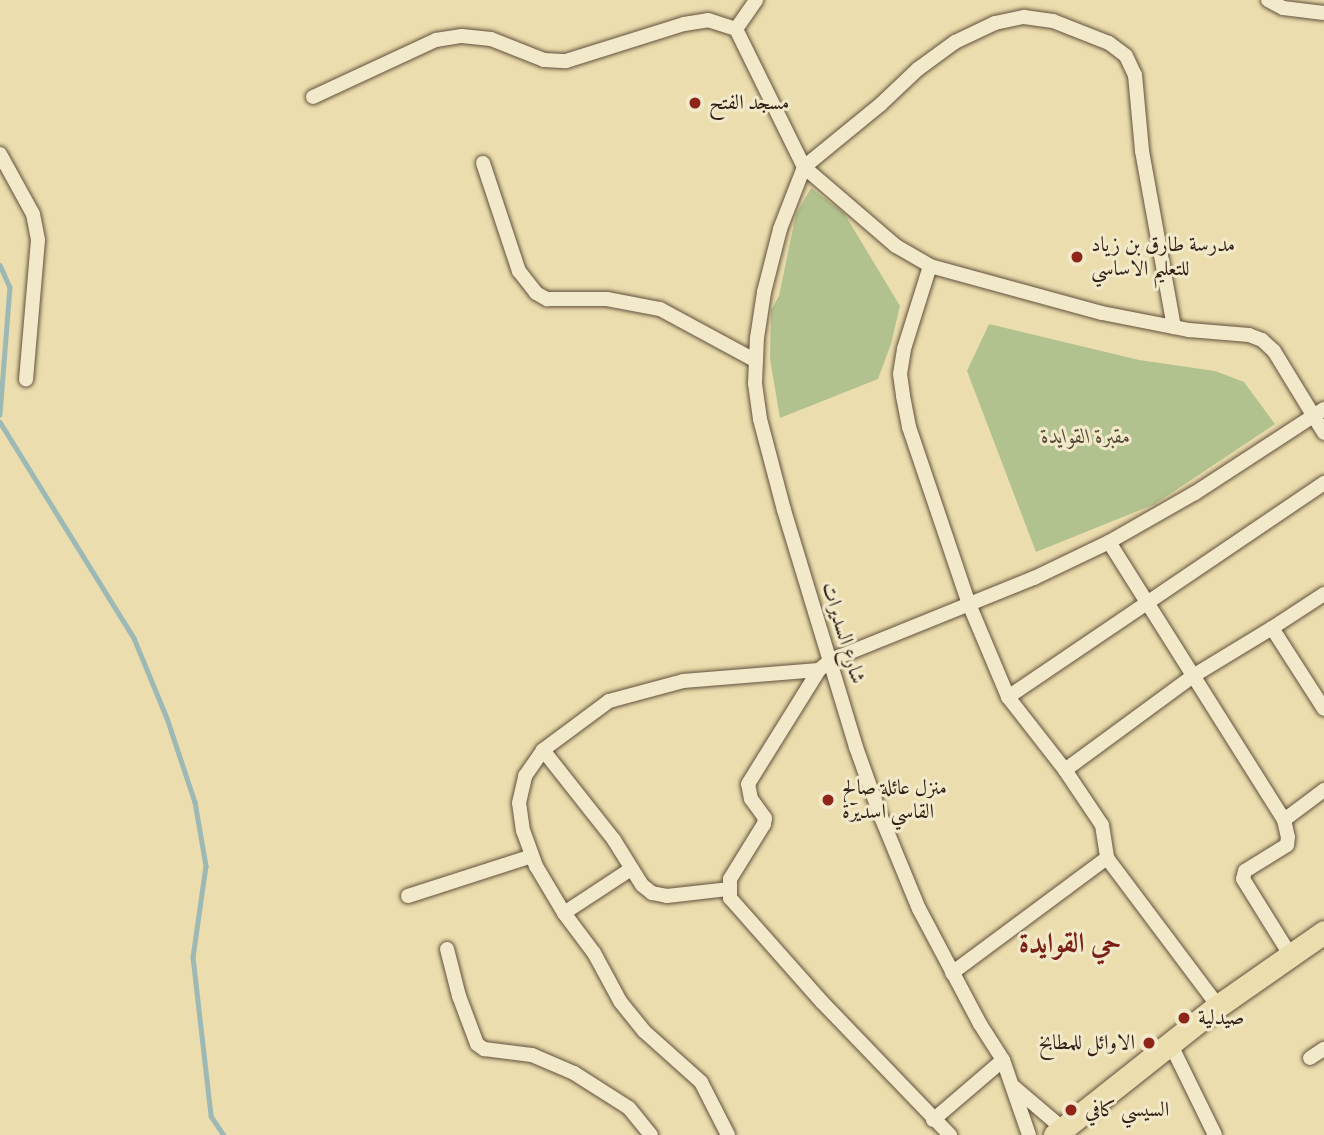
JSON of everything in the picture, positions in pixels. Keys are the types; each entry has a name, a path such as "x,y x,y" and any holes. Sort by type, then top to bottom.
{"main road":[{"path":"1058,1131 1218,1006 1324,932"}],"street":[{"path":"736,29 756,0"},
{"path":"1268,0 1283,8 1324,13"},
{"path":"804,167 918,69 955,42 995,23 1024,17 1053,21 1109,43 1126,56 1135,75 1142,151 1174,327"},
{"path":"313,97 436,40 462,36 491,39 544,60 566,61 684,24 708,20 736,29 804,167 874,230 930,266 1102,313 1174,327 1241,334 1262,340 1274,351 1319,413 1324,433"},
{"path":"0,154 33,214 38,240 26,379"},
{"path":"483,163 519,271 536,293 547,299 607,299 660,309 756,361"},
{"name":"شارع السديرات","path":"804,167 780,229 764,292 755,383 760,419 784,510 856,747 881,817 919,909 1003,1060 1029,1135"},
{"path":"930,266 904,349 901,374 903,396 909,427 969,604 1009,697 1065,770 1102,825 1107,858 1218,1006"},
{"path":"950,1135 822,1002 730,898 730,878 764,824 765,818 751,799 748,784 819,670 831,660 1034,578 1109,542 1195,493 1319,413"},
{"path":"1009,697 1324,483"},
{"path":"1109,542 1284,820 1287,845 1245,872 1243,879 1291,956"},
{"path":"1065,770 1193,676 1324,594"},
{"path":"1272,628 1324,709"},
{"path":"728,1135 701,1082 644,1031 620,1001 594,953 565,913 532,856 523,831 519,803 525,776 543,750 609,701 644,689 683,681 819,670"},
{"path":"543,750 607,832 631,869 652,893 667,896 728,889"},
{"path":"1284,820 1324,790"},
{"path":"408,896 532,856"},
{"path":"953,973 1107,858"},
{"path":"565,913 631,869"},
{"path":"447,949 458,996 478,1044 484,1049 532,1055 574,1073 629,1108 651,1135"},
{"path":"1170,1043 1215,1135"},
{"path":"1310,1058 1324,1049"},
{"path":"933,1120 1003,1060"},
{"name":"شارع السديرات","path":"1013,1086 1058,1131"}],"green space":[{"path":"811,188 844,213 900,306 891,344 878,379 780,418 770,359 771,310 779,296 796,214"},
{"name":"مقبرة القوايدة","path":"989,324 1139,360 1215,371 1244,382 1275,424 1155,504 1036,552 967,371"}],"waterway":[{"path":"0,265 10,287 0,415"},
{"path":"0,422 134,638 167,718 195,802 206,866 193,957 211,1116 224,1135"}],"place":[{"name":"مسجد الفتح","path":"695,103"},
{"name":"مدرسة طارق بن زياد للتعليم الاساسي","path":"1077,257"},
{"name":"منزل عائلة صالح القاسي اسديرة","path":"828,800"},
{"name":"صيدلية","path":"1184,1018"},
{"name":"الاوائل للمطابخ","path":"1149,1043"},
{"name":"السيسي كافي","path":"1071,1110"}],"district":[{"name":"حي القوايدة","path":"1070,944"}]}
